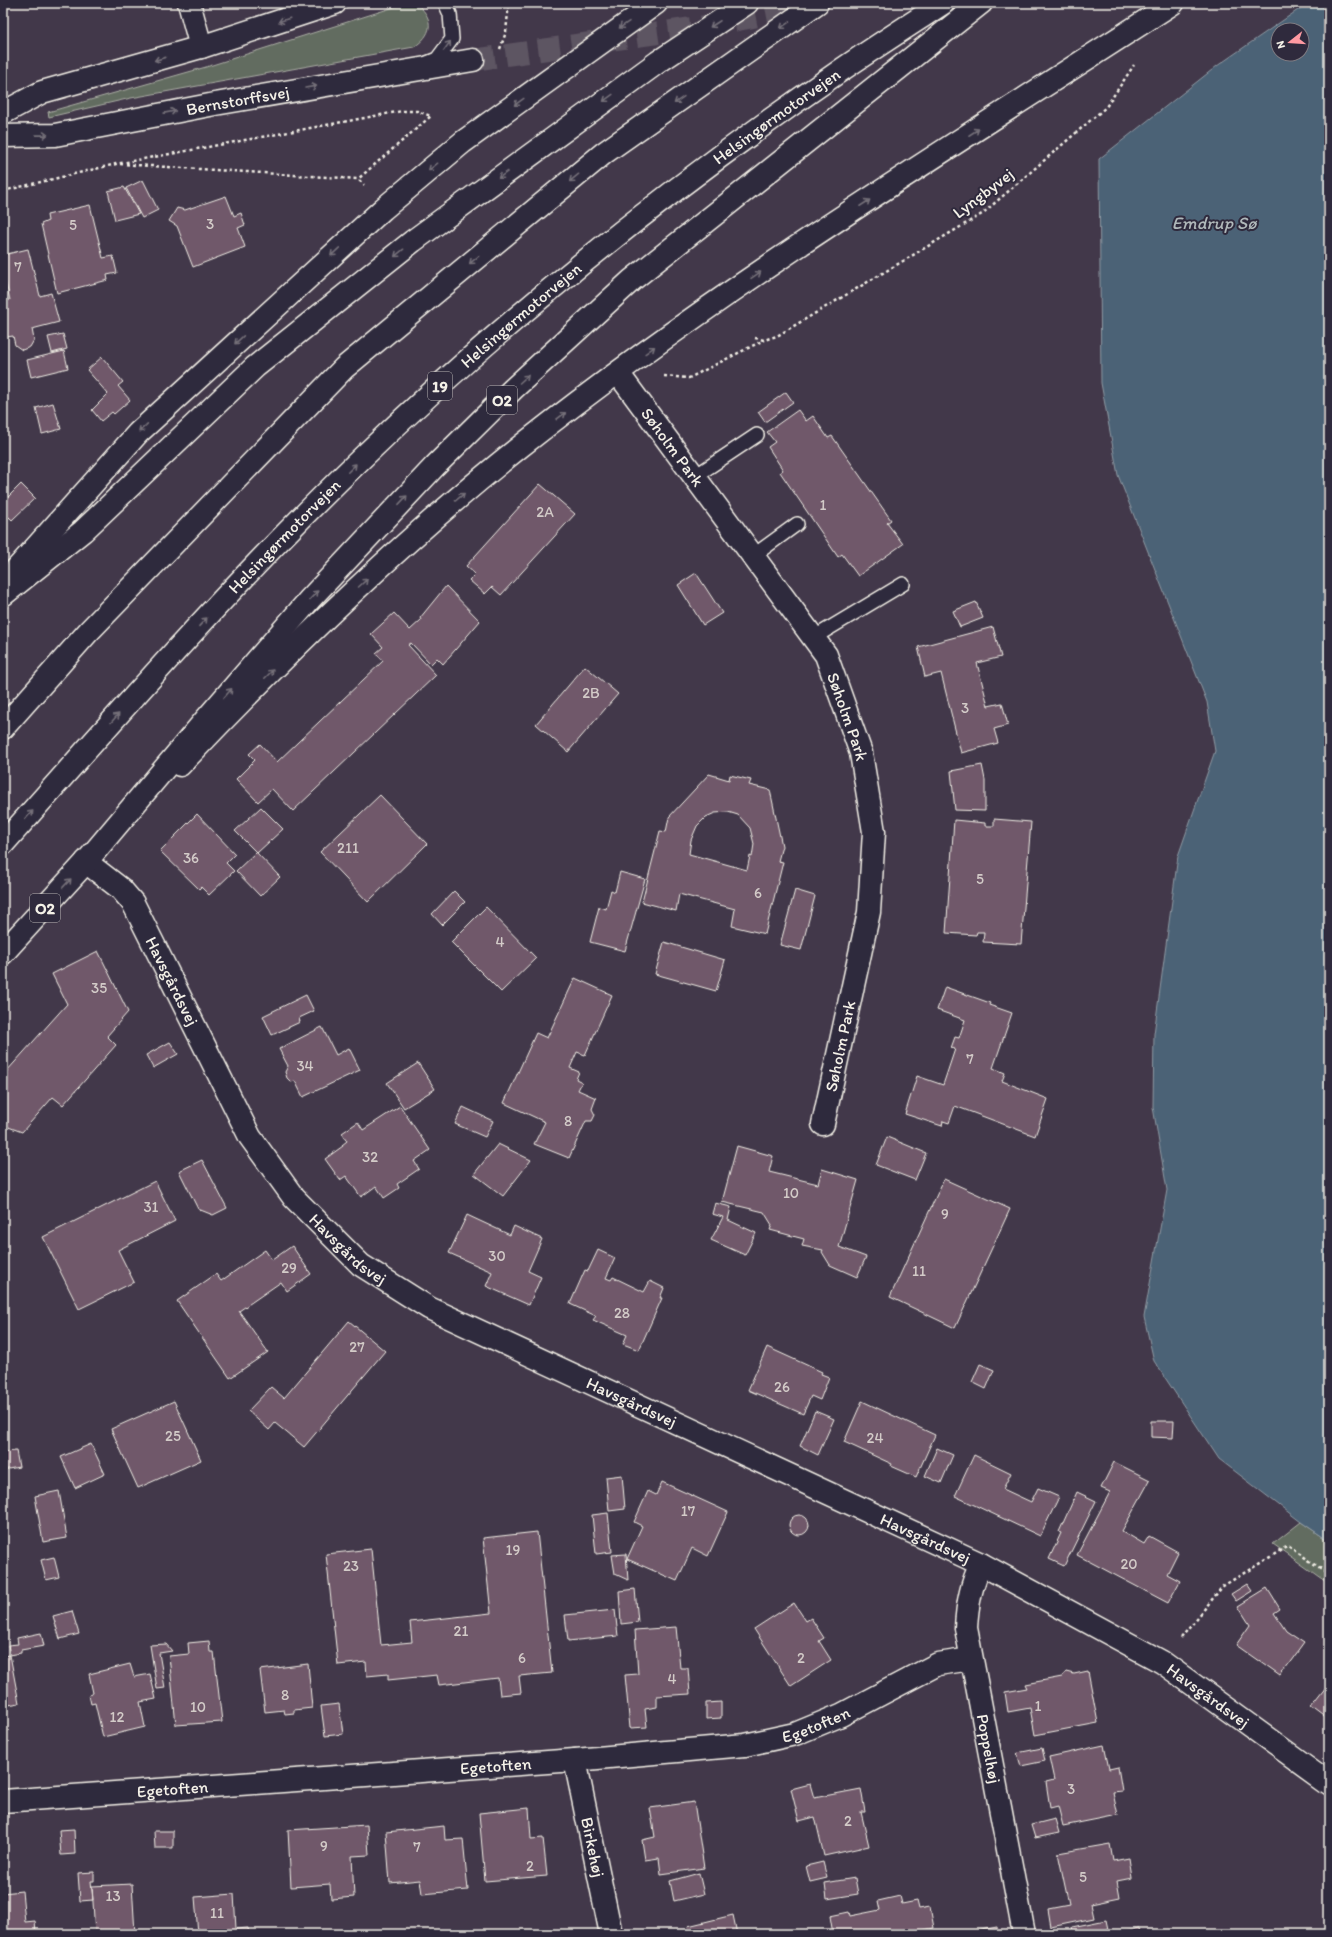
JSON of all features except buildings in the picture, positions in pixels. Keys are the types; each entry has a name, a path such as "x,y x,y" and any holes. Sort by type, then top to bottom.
{"main road":[{"path":"189,3 201,47"},
{"path":"3,113 42,92 201,47 335,3"},
{"path":"3,584 138,433 383,209 463,142 656,3"},
{"path":"3,595 83,531 255,367 413,241 658,62 747,3"},
{"path":"3,728 89,631 344,368 604,153 817,3"},
{"name":"Helsingørmotorvejen","path":"3,844 143,687 252,568 363,457 480,349 601,248 723,154 838,72 943,3"},
{"name":"O2","path":"3,953 86,862 310,598 435,466 513,389 632,280 981,3"},
{"path":"86,862 218,725 330,613 429,523 520,447 618,372 711,305 806,241 1173,3"},
{"name":"Bernstorffsvej","path":"3,136 55,135 215,104 416,68 473,60"},
{"name":"Søholm Park","path":"618,372 812,638 826,655 860,753 874,832 869,912 823,1124"},
{"name":"Havsgårdsvej","path":"86,862 121,889 133,903 250,1137 294,1198 361,1266 429,1308 981,1564 1162,1662 1329,1783"},
{"name":"Poppelhøj","path":"981,1564 974,1579 967,1612 966,1628 1024,1934"},
{"name":"Egetoften","path":"3,1801 575,1760 745,1745 795,1734 841,1715 938,1664 972,1659"},
{"name":"Birkehøj","path":"575,1760 611,1934"}],"lane":[{"path":"416,68 437,59 452,39 450,14 445,3"},
{"path":"694,477 757,435"},
{"path":"753,556 797,524"},
{"path":"812,638 903,584"}],"path":[{"name":"Lyngbyvej","path":"689,378 764,340 777,336 982,214 1106,107 1136,61"},
{"path":"3,191 116,164 402,111 417,111 431,116 358,179 116,164"},
{"path":"358,179 383,209"},
{"path":"755,338 764,340"},
{"path":"1162,1662 1223,1586 1288,1546 1329,1574"}],"shaded area":[{"path":"407,3 418,5 427,16 429,22 428,32 425,37 414,47 131,98 49,117 48,112 206,67"},
{"path":"1301,1522 1329,1541 1329,1584 1273,1544"}],"water":[{"name":"Emdrup Sø","path":"1308,3 1329,3 1329,1541 1301,1522 1219,1459 1154,1361 1144,1317 1167,1190 1153,1107 1154,1034 1178,856 1215,751 1207,702 1118,475 1101,383 1099,159 1217,66 1270,29 1270,62 1310,62 1310,22 1281,22"}],"tunnel":[{"path":"473,60 713,25 817,4"}]}
